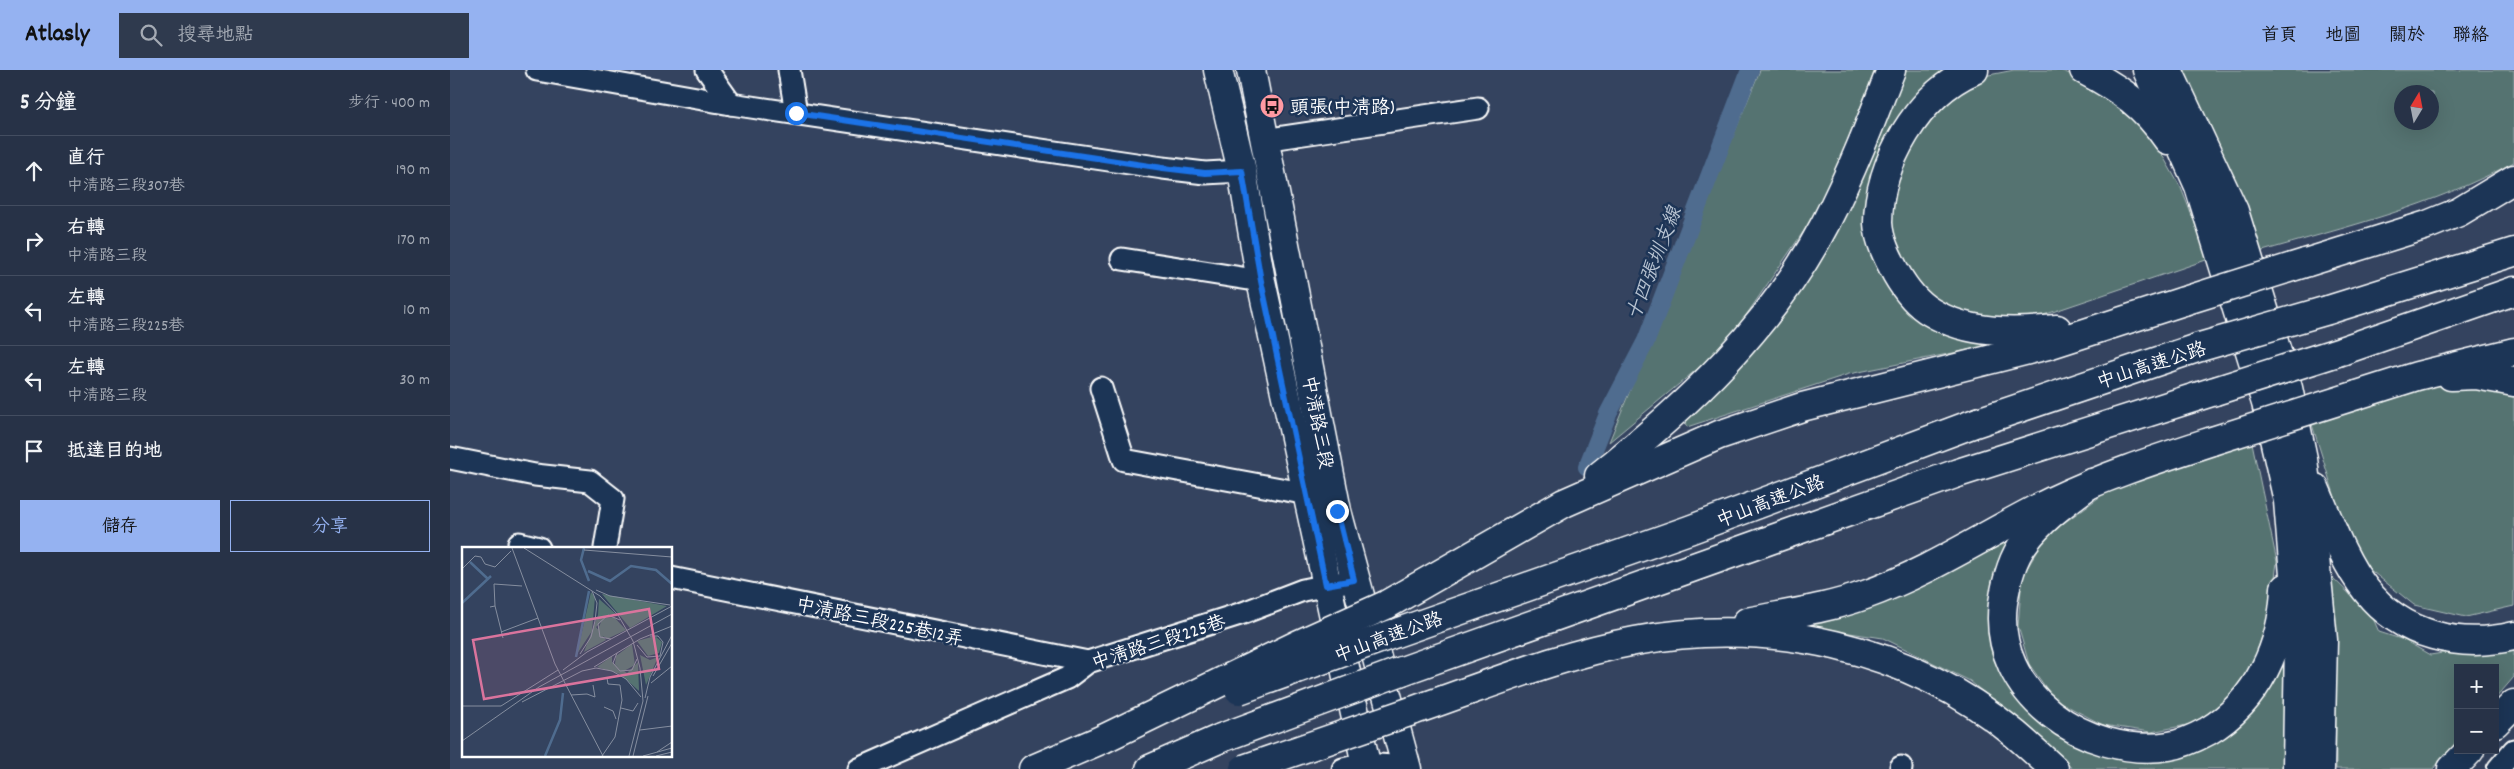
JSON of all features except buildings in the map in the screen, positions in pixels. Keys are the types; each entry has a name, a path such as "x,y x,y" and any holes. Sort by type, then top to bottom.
{"main road":[{"name":"中清路三段","path":"1218,70 1242,171 1261,281 1308,494 1358,767"},
{"name":"中清路三段","path":"1251,70 1263,140 1337,511 1406,768"},
{"path":"1974,70 1946,87 1924,109 1892,158 1881,192 1878,225 1885,254 1902,286 1930,312 1952,322 1978,329 2018,333 2111,323"},
{"path":"2084,70 2126,94 2144,110 2162,131 2199,186"},
{"path":"2147,70 2199,186 2266,403 2288,501 2300,637 2297,769"},
{"path":"2168,70 2234,211 2288,388 2303,459 2323,640 2320,769"},
{"path":"1564,503 1657,429 1704,386 1751,334 1793,276 1825,225 1889,78"},
{"path":"1103,739 1297,645 1386,605 1564,503 1719,435 1802,407 1975,365 2048,345 2111,323 2427,225 2459,212 2514,179"},
{"name":"中山高速公路","path":"1033,769 1103,739 1689,530 1975,423 2200,348 2514,252"},
{"name":"中山高速公路","path":"1150,769 1221,738 1402,671 1958,473 2341,350 2514,291"},
{"path":"1244,769 1567,658 1634,641 1692,633 1805,612 1864,596 1924,572 2050,502 2141,464 2357,394 2417,376 2514,352"},
{"path":"2417,376 2476,375 2514,382"},
{"path":"2303,459 2344,555 2367,591 2393,615 2411,627 2439,638 2472,642 2493,642 2514,636"},
{"path":"2092,483 2052,512 2023,544 2006,583 2002,615 2004,639 2011,663 2026,690 2045,709 2066,725 2101,741 2137,748 2171,746 2199,736 2223,722 2242,705 2261,679 2274,647 2284,602 2288,501"},
{"path":"1692,633 1754,632 1792,636 1841,645 1877,656 1916,672 1966,700 2014,733 2054,769"},
{"path":"2499,719 2514,704"},
{"path":"2452,769 2466,754"}],"street":[{"path":"537,70 731,104 1163,168 1205,173 1242,171"},
{"path":"707,70 731,104"},
{"path":"789,70 796,113"},
{"path":"1263,140 1478,108"},
{"path":"1122,259 1261,281"},
{"path":"1101,388 1124,460 1308,494"},
{"path":"450,458 535,474 590,481 613,498 605,547"},
{"name":"中清路三段225巷12弄","path":"672,578 1088,662"},
{"name":"中清路三段225巷","path":"859,769 1067,678 1088,662 1243,613 1303,590 1354,580"},
{"path":"2498,769 2514,750"},
{"path":"1358,767 1406,768"}],"green space":[{"path":"1760,70 1875,70 1823,203 1725,346 1609,442"},
{"path":"1905,70 1966,70 1894,136 1879,265 1992,345 1849,374 1687,427 1683,419 1712,391 1798,296 1847,204 1884,108"},
{"path":"2014,70 2060,70 2102,87 2145,125 2181,188 2209,259 2017,324 1939,311 1892,266 1889,173 1922,119 1974,78"},
{"path":"2182,70 2514,70 2514,162 2453,191 2357,224 2259,252"},
{"path":"2430,380 2514,388 2514,606 2466,617 2414,605 2354,557 2309,415"},
{"path":"2251,438 2277,562 2271,610 2249,675 2207,721 2151,732 2103,725 2054,699 2029,664 2018,626 2022,577 2046,536 2138,469"},
{"path":"2001,537 2007,544 1991,597 1993,637 2077,743 2203,748 2290,646 2284,769 2073,769 1970,681 1883,638 1810,627 1809,618"},
{"path":"2328,573 2372,616 2379,632 2404,640 2430,655 2514,642 2514,677 2499,694 2499,664 2454,664 2454,745 2433,769 2336,769 2335,652"}],"waterway":[{"name":"十四張圳支線","path":"1587,467 1608,414 1646,341 1750,70"}],"place":[{"name":"頭張(中清路)","path":"1272,106"}],"route":[{"path":"796,113 1163,168 1205,173 1242,171 1261,281 1326,585 1354,580 1337,511"}]}
